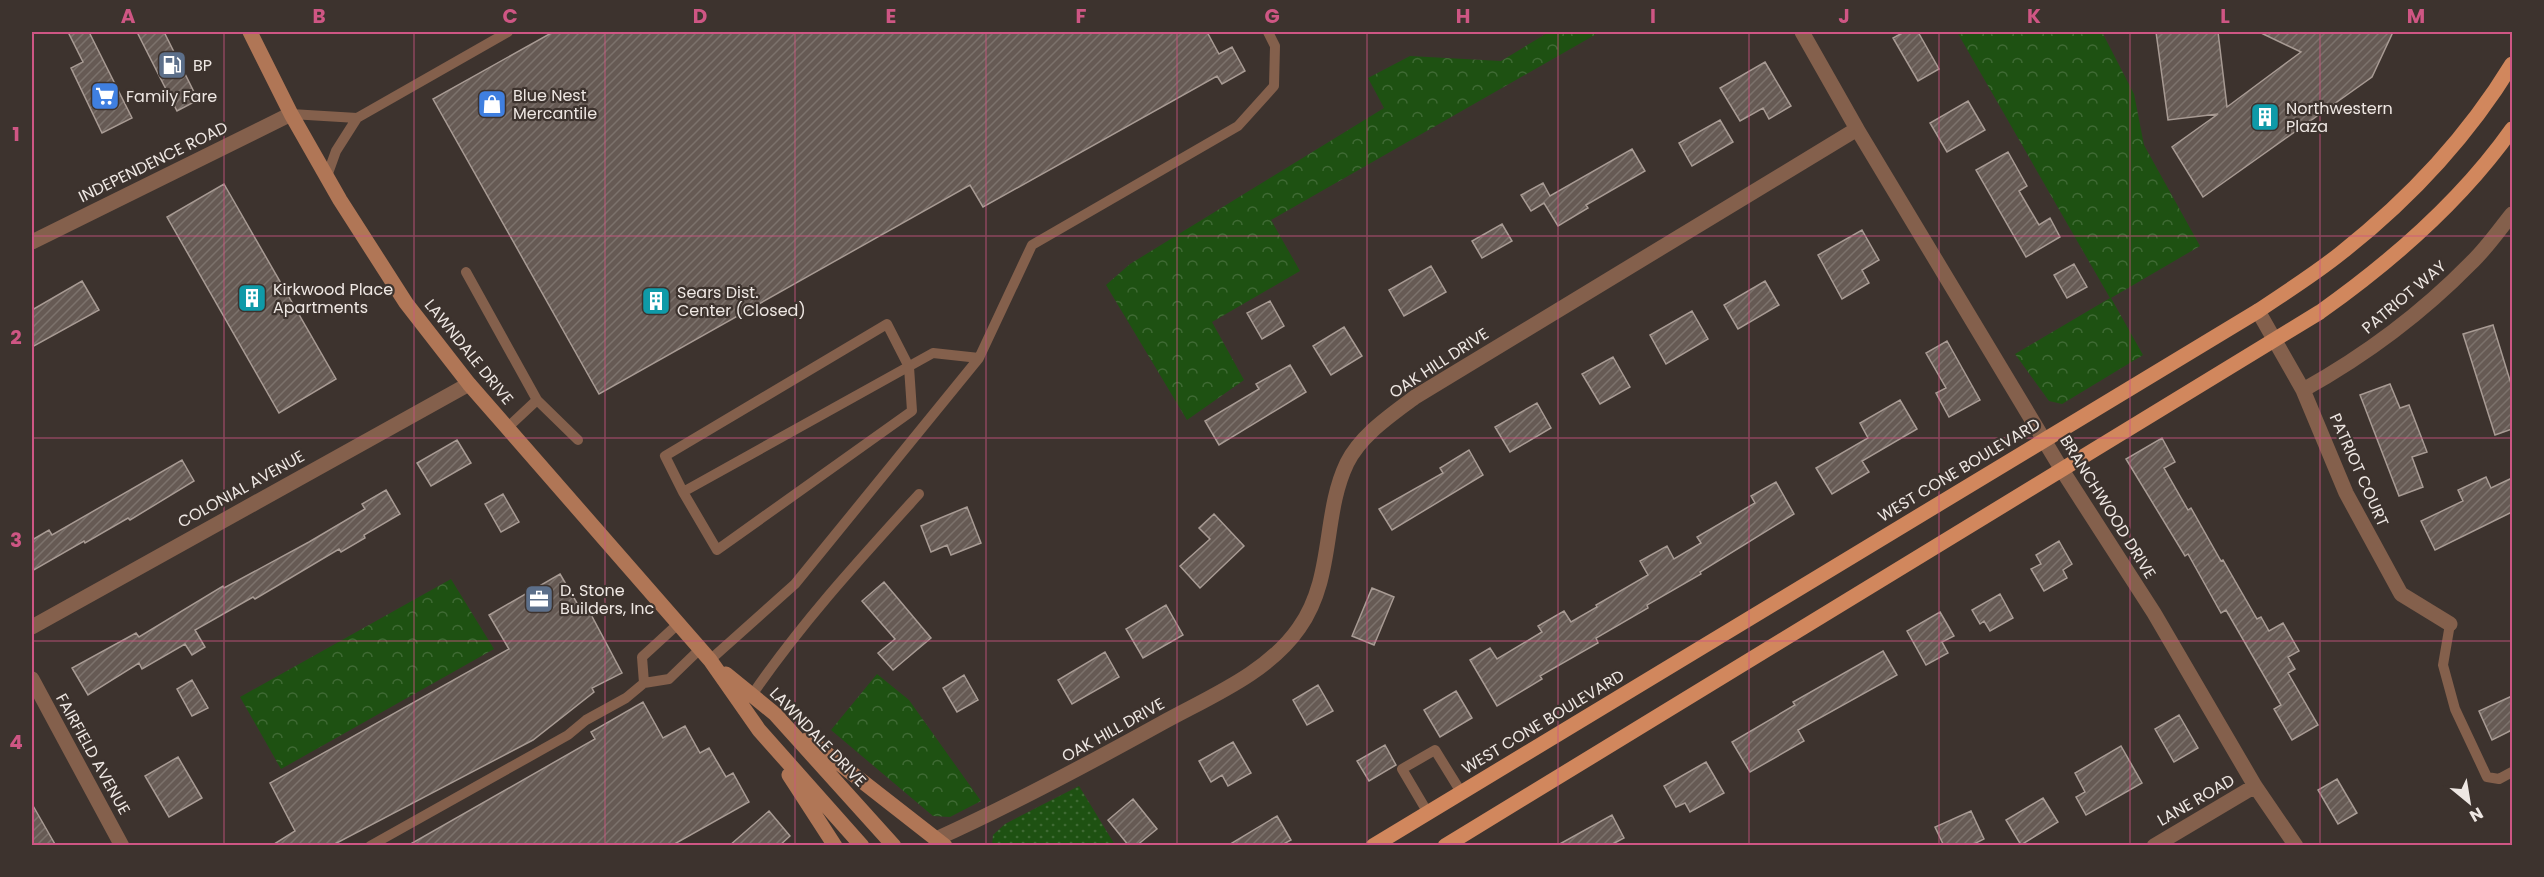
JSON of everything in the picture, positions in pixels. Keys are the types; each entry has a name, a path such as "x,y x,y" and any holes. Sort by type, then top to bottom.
{"main road":[{"name":"LAWNDALE DRIVE","path":"250,32 291,114 406,303 507,428 705,655 759,730 862,846"},
{"name":"WEST CONE BOULEVARD","path":"1373,846 2258,311 2341,254 2395,207 2426,176 2462,133 2498,88 2512,64"},
{"path":"1445,846 2320,312 2372,275 2430,223 2498,150 2512,129"},
{"name":"LAWNDALE DRIVE","path":"705,655 775,714 894,846"},
{"path":"775,714 941,842"},
{"path":"759,730 835,846"}],"street":[{"name":"BRANCHWOOD DRIVE","path":"1802,32 1857,129 2062,470 2154,613 2255,786 2296,846"},
{"name":"INDEPENDENCE ROAD","path":"32,242 291,114"},
{"name":"OAK HILL DRIVE","path":"941,842 1254,671 1298,629 1310,611 1327,559 1337,492 1348,463 1362,441 1415,397 1857,129"},
{"name":"PATRIOT WAY","path":"2303,390 2368,351 2411,319 2473,262 2512,214"},
{"name":"PATRIOT COURT","path":"2258,311 2303,390 2346,493 2401,594 2450,624"},
{"name":"COLONIAL AVENUE","path":"32,627 470,384"},
{"name":"FAIRFIELD AVENUE","path":"32,679 123,846"},
{"name":"LANE ROAD","path":"2154,846 2255,786"}],"lane":[{"path":"327,176 336,151 357,117 508,32"},
{"path":"370,846 568,735 586,720 626,699 644,683 669,679 705,655 795,584 979,358 1032,245 1238,126 1274,86 1275,46 1268,32"},
{"path":"291,114 357,117"},
{"path":"466,272 537,400 578,440"},
{"path":"887,324 909,367 912,411 717,550 665,456 887,324"},
{"path":"684,492 933,353 979,358"},
{"path":"507,428 537,400"},
{"path":"752,695 785,647 826,597 919,494"},
{"path":"644,683 642,657 678,624"},
{"path":"2450,624 2443,665 2455,709 2480,768 2487,777 2499,779 2512,772"},
{"path":"1428,813 1402,769 1435,750 1461,792"}],"green space":[{"path":"1549,32 1600,32 1271,220 1300,271 1212,322 1244,380 1187,420 1106,285 1130,264 1384,108 1368,78 1410,56 1501,61"},
{"path":"1957,32 2102,32 2134,94 2144,145 2200,246 2111,298 2143,355 2062,404 2049,401 2015,354 2110,298"},
{"path":"451,579 494,649 281,769 240,697"},
{"path":"877,674 909,700 981,801 950,817 933,816 831,730"},
{"path":"1079,786 1115,845 992,845 993,835 1005,824"}],"building":[{"path":"68,32 89,32 132,118 102,133 71,68 83,62"},
{"path":"137,32 164,32 198,100 177,111"},
{"name":"Sears Dist. Center (Closed)","path":"553,32 1207,32 1219,54 1232,47 1245,71 1222,84 1217,76 983,207 970,185 599,394 433,99"},
{"path":"1904,32 1918,32 1939,69 1918,81 1893,38"},
{"name":"Northwestern Plaza","path":"2156,32 2218,32 2227,107 2301,52 2259,32 2393,32 2372,77 2203,197 2172,147 2218,114 2168,120"},
{"path":"1765,62 1791,106 1769,119 1763,108 1740,121 1720,88"},
{"path":"1968,101 1985,130 1947,152 1930,123"},
{"path":"1720,120 1733,142 1692,166 1679,143"},
{"path":"1632,149 1645,171 1586,205 1588,208 1558,226 1544,203 1531,211 1521,195 1543,183 1550,196"},
{"path":"2008,152 2027,186 2019,191 2039,225 2050,218 2060,237 2026,257 1976,170"},
{"name":"Kirkwood Place Apartments","path":"224,184 336,379 279,413 167,217"},
{"path":"1502,224 1512,241 1482,258 1472,241"},
{"path":"1862,230 1879,260 1862,270 1869,283 1842,299 1818,255"},
{"path":"2074,264 2087,287 2067,298 2054,275"},
{"path":"1431,266 1446,292 1404,316 1389,290"},
{"path":"82,281 99,310 32,347 32,310"},
{"path":"1765,281 1779,305 1738,329 1724,305"},
{"path":"1270,301 1284,326 1262,339 1247,313"},
{"path":"1692,311 1708,339 1666,364 1650,335"},
{"path":"2493,325 2512,387 2512,429 2495,435 2463,334"},
{"path":"1344,327 1362,356 1331,375 1313,346"},
{"path":"1947,341 1980,400 1949,417 1936,393 1946,388 1926,353"},
{"path":"1613,357 1630,387 1600,404 1582,374"},
{"path":"1290,365 1306,392 1219,445 1205,421 1259,389 1256,384"},
{"path":"2390,384 2400,408 2409,405 2427,452 2412,457 2423,487 2399,496 2360,395"},
{"path":"1900,400 1917,429 1862,461 1869,472 1832,494 1816,468 1868,438 1860,423"},
{"path":"1537,403 1551,428 1510,452 1495,427"},
{"path":"2162,438 2175,462 2164,468 2188,510 2191,508 2257,619 2261,617 2269,631 2283,623 2299,651 2288,657 2295,669 2288,673 2318,725 2292,740 2274,709 2281,705 2226,610 2221,613 2188,554 2185,556 2126,459"},
{"path":"457,440 471,463 431,486 417,463"},
{"path":"1469,450 1483,475 1392,530 1379,509 1443,473 1440,468"},
{"path":"182,460 194,481 130,520 128,518 32,571 32,540 49,530 52,535"},
{"path":"2486,477 2491,488 2512,478 2512,512 2435,550 2421,521 2463,501 2458,490"},
{"path":"1776,482 1794,514 1700,572 1701,574 1647,605 1648,608 1596,638 1598,643 1540,676 1542,679 1497,706 1470,660 1490,648 1497,659 1542,632 1538,626 1564,611 1571,622 1597,607 1596,605 1648,575 1640,561 1667,546 1674,559 1701,543 1697,537 1755,503 1751,496"},
{"path":"386,490 400,514 364,535 365,538 341,552 339,549 255,599 253,597 195,630 205,647 192,655 185,644 142,669 139,663 88,695 72,668 136,633 139,637 223,586 224,588 309,542 365,509 362,504"},
{"path":"503,494 519,522 501,532 485,504"},
{"path":"967,507 981,543 951,555 947,545 931,552 921,526"},
{"path":"1214,514 1244,546 1200,588 1180,566 1210,539 1199,528"},
{"path":"2059,541 2072,564 2063,570 2067,578 2044,591 2031,569 2041,564 2036,555"},
{"path":"560,574 581,610 587,607 622,673 592,688 594,692 533,740 331,846 271,846 295,831 270,783 509,649 489,615"},
{"path":"884,582 931,638 893,670 878,653 895,639 862,601"},
{"path":"1372,588 1394,597 1374,645 1352,636"},
{"path":"2000,594 2013,618 1990,631 1984,621 1980,624 1972,610"},
{"path":"1166,605 1183,635 1143,658 1126,629"},
{"path":"1940,612 1954,636 1942,642 1948,653 1926,665 1907,631"},
{"path":"1883,651 1897,675 1798,730 1804,741 1750,772 1732,742 1795,705 1793,702"},
{"path":"1105,652 1119,677 1072,704 1058,680"},
{"path":"964,675 978,700 957,712 943,688"},
{"path":"192,680 208,708 192,716 177,689"},
{"path":"1318,685 1333,711 1307,725 1293,700"},
{"path":"1456,691 1472,718 1440,737 1424,710"},
{"path":"2512,696 2512,730 2492,740 2479,711"},
{"path":"643,702 663,738 685,726 700,753 709,748 726,777 733,773 749,802 671,846 407,846 595,739 591,732"},
{"path":"2179,715 2198,748 2174,762 2155,729"},
{"path":"1233,742 1251,773 1228,786 1222,775 1211,782 1199,761"},
{"path":"1385,745 1396,765 1369,781 1357,761"},
{"path":"2121,746 2142,783 2086,815 2076,797 2085,792 2075,773"},
{"path":"178,757 202,798 169,817 145,776"},
{"path":"1706,762 1724,793 1690,812 1685,803 1676,807 1664,786"},
{"path":"2337,779 2357,813 2338,824 2318,790"},
{"path":"2043,798 2058,822 2021,845 2006,820"},
{"path":"1133,799 1157,829 1136,846 1129,846 1108,820"},
{"path":"32,804 56,846 32,846"},
{"path":"769,811 790,836 779,846 729,846"},
{"path":"1971,811 1984,839 1970,846 1944,846 1935,827"},
{"path":"1612,815 1624,838 1609,846 1556,846"},
{"path":"1277,816 1291,840 1280,846 1227,846"}],"place":[{"name":"BP","path":"172,65"},
{"name":"Family Fare","path":"105,96"},
{"name":"Blue Nest Mercantile","path":"492,104"},
{"name":"Northwestern Plaza","path":"2265,117"},
{"name":"Kirkwood Place Apartments","path":"252,298"},
{"name":"Sears Dist. Center (Closed)","path":"656,301"},
{"name":"D. Stone Builders, Inc","path":"539,599"}]}
